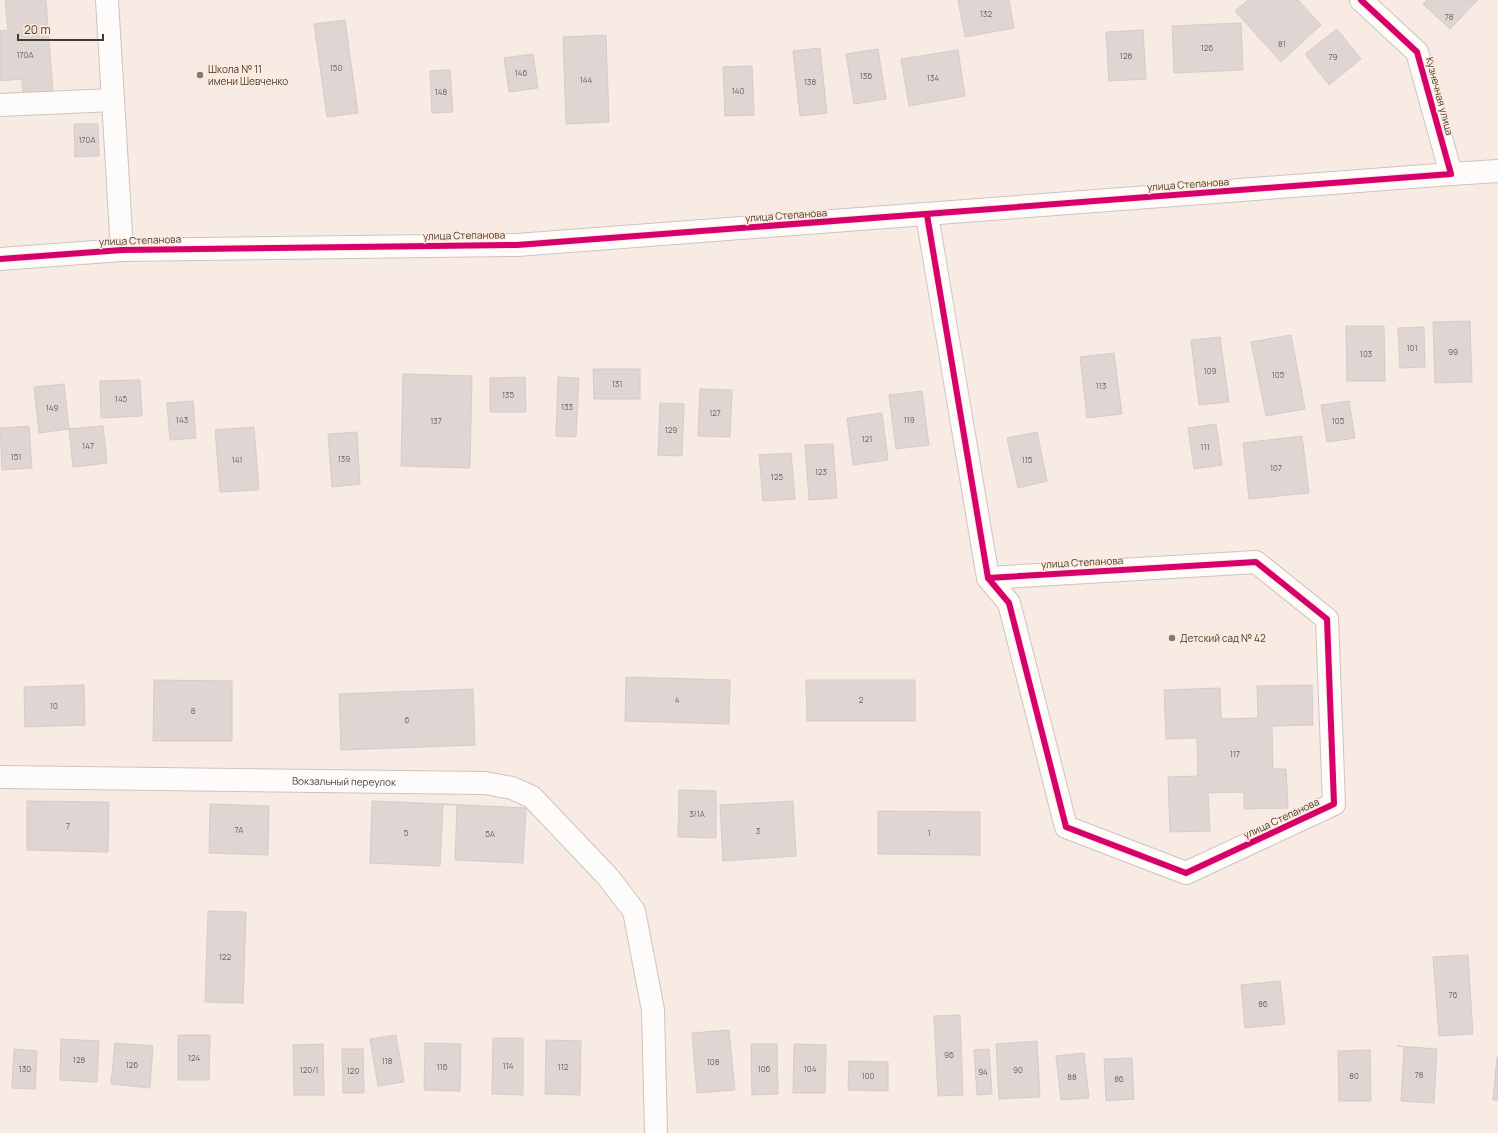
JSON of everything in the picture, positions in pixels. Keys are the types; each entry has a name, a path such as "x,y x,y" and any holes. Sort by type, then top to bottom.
{"street":[{"path":"107,0 122,250"},
{"name":"Кузнечная улица","path":"1361,0 1417,52 1451,174"},
{"path":"0,105 113,100"},
{"name":"улица Степанова","path":"0,259 122,250 517,245 1498,171"},
{"name":"улица Степанова","path":"927,215 988,578 1008,603 1066,827 1186,873 1334,804 1327,619 1256,562 988,578"},
{"name":"Вокзальный переулок","path":"0,777 485,783 505,787 532,797 608,877 634,911 653,1010 656,1133"}],"building":[{"path":"5,0 46,0 53,93 23,95 22,79 0,81 0,31 8,30"},
{"path":"958,0 1009,0 1014,28 965,37"},
{"path":"1248,0 1298,0 1321,25 1281,62 1235,11"},
{"path":"1427,0 1478,0 1450,29 1423,4"},
{"path":"345,20 358,113 327,117 314,24"},
{"path":"1241,23 1243,70 1174,73 1172,26"},
{"path":"1337,29 1361,59 1329,85 1305,54"},
{"path":"1143,30 1146,79 1109,81 1106,32"},
{"path":"606,35 609,122 566,124 563,37"},
{"path":"820,48 827,113 800,116 793,51"},
{"path":"878,49 886,99 854,104 846,54"},
{"path":"958,50 965,96 909,106 901,59"},
{"path":"533,54 538,88 509,92 504,58"},
{"path":"752,66 754,115 725,116 723,67"},
{"path":"450,70 453,112 432,113 430,71"},
{"path":"74,124 98,124 99,156 75,157"},
{"path":"1470,321 1472,382 1435,383 1433,322"},
{"path":"1346,326 1384,326 1385,381 1347,381"},
{"path":"1424,327 1425,367 1400,368 1398,328"},
{"path":"1291,335 1305,409 1266,416 1251,342"},
{"path":"1220,337 1229,402 1199,405 1191,340"},
{"path":"1114,353 1122,414 1087,418 1080,357"},
{"path":"593,369 640,369 640,399 594,399"},
{"path":"403,374 472,376 470,468 401,466"},
{"path":"525,377 526,412 490,412 490,378"},
{"path":"558,377 579,378 576,437 556,436"},
{"path":"140,380 142,416 101,418 100,381"},
{"path":"64,384 69,429 39,433 34,387"},
{"path":"700,389 732,390 730,437 698,436"},
{"path":"922,391 929,445 896,449 889,395"},
{"path":"193,401 196,438 170,440 167,403"},
{"path":"1349,401 1355,438 1327,442 1321,405"},
{"path":"660,403 684,404 682,456 658,455"},
{"path":"882,413 888,460 853,465 847,418"},
{"path":"1216,424 1222,465 1194,469 1188,428"},
{"path":"29,426 32,468 2,470 0,428"},
{"path":"103,426 107,463 73,467 69,429"},
{"path":"254,427 259,490 220,492 215,430"},
{"path":"357,432 360,484 332,487 328,434"},
{"path":"1037,432 1047,481 1018,488 1007,438"},
{"path":"1302,436 1309,493 1249,499 1243,443"},
{"path":"833,444 837,498 809,500 805,445"},
{"path":"791,453 795,499 763,501 759,455"},
{"path":"626,677 730,680 729,724 625,721"},
{"path":"154,680 232,681 232,741 153,741"},
{"path":"806,680 915,680 915,721 807,721"},
{"path":"84,685 85,725 25,727 24,687"},
{"path":"1312,685 1313,725 1272,726 1273,769 1286,769 1288,808 1244,809 1244,792 1208,793 1210,831 1170,832 1168,777 1198,776 1197,738 1166,739 1164,690 1220,688 1221,719 1258,718 1257,686"},
{"path":"473,689 475,745 341,750 339,694"},
{"path":"679,790 716,791 716,838 678,837"},
{"path":"27,801 109,802 108,852 27,850"},
{"path":"372,801 443,804 440,866 370,863"},
{"path":"793,801 796,856 723,861 720,805"},
{"path":"210,804 269,806 268,855 209,853"},
{"path":"443,804 526,808 523,863 455,860 457,805"},
{"path":"878,811 980,812 980,855 878,854"},
{"path":"208,911 246,912 243,1003 205,1002"},
{"path":"1468,955 1473,1034 1439,1036 1433,957"},
{"path":"1280,981 1285,1024 1245,1028 1241,985"},
{"path":"960,1015 963,1095 938,1096 934,1016"},
{"path":"729,1030 735,1090 697,1093 692,1033"},
{"path":"178,1035 210,1035 209,1080 178,1080"},
{"path":"396,1035 404,1082 378,1086 370,1039"},
{"path":"493,1038 523,1038 523,1095 492,1094"},
{"path":"61,1039 99,1041 97,1082 60,1080"},
{"path":"546,1040 581,1041 580,1095 545,1094"},
{"path":"1037,1041 1040,1097 999,1099 996,1044"},
{"path":"115,1043 153,1046 150,1088 111,1084"},
{"path":"425,1043 461,1044 460,1091 424,1090"},
{"path":"323,1044 324,1095 294,1095 293,1045"},
{"path":"751,1044 777,1044 778,1094 752,1095"},
{"path":"794,1044 826,1045 825,1093 793,1093"},
{"path":"1397,1046 1437,1049 1434,1103 1401,1101 1404,1047"},
{"path":"14,1049 37,1051 35,1089 12,1088"},
{"path":"342,1049 363,1049 364,1093 343,1093"},
{"path":"989,1049 992,1094 977,1095 974,1050"},
{"path":"1370,1050 1371,1101 1339,1101 1338,1051"},
{"path":"1084,1053 1089,1098 1061,1100 1056,1056"},
{"path":"1497,1057 1498,1100 1493,1100"},
{"path":"1132,1058 1134,1099 1106,1101 1104,1059"},
{"path":"849,1061 888,1062 888,1091 848,1090"}],"cycle path":[{"path":"0,259 122,250 517,245 1451,174 1417,52 1361,0"},
{"path":"927,215 988,578 1009,603 1066,827 1186,873 1334,804 1327,619 1256,562 988,578"}],"place":[{"name":"Школа № 11 имени Шевченко","path":"200,75"},
{"name":"Детский сад № 42","path":"1172,638"}]}
